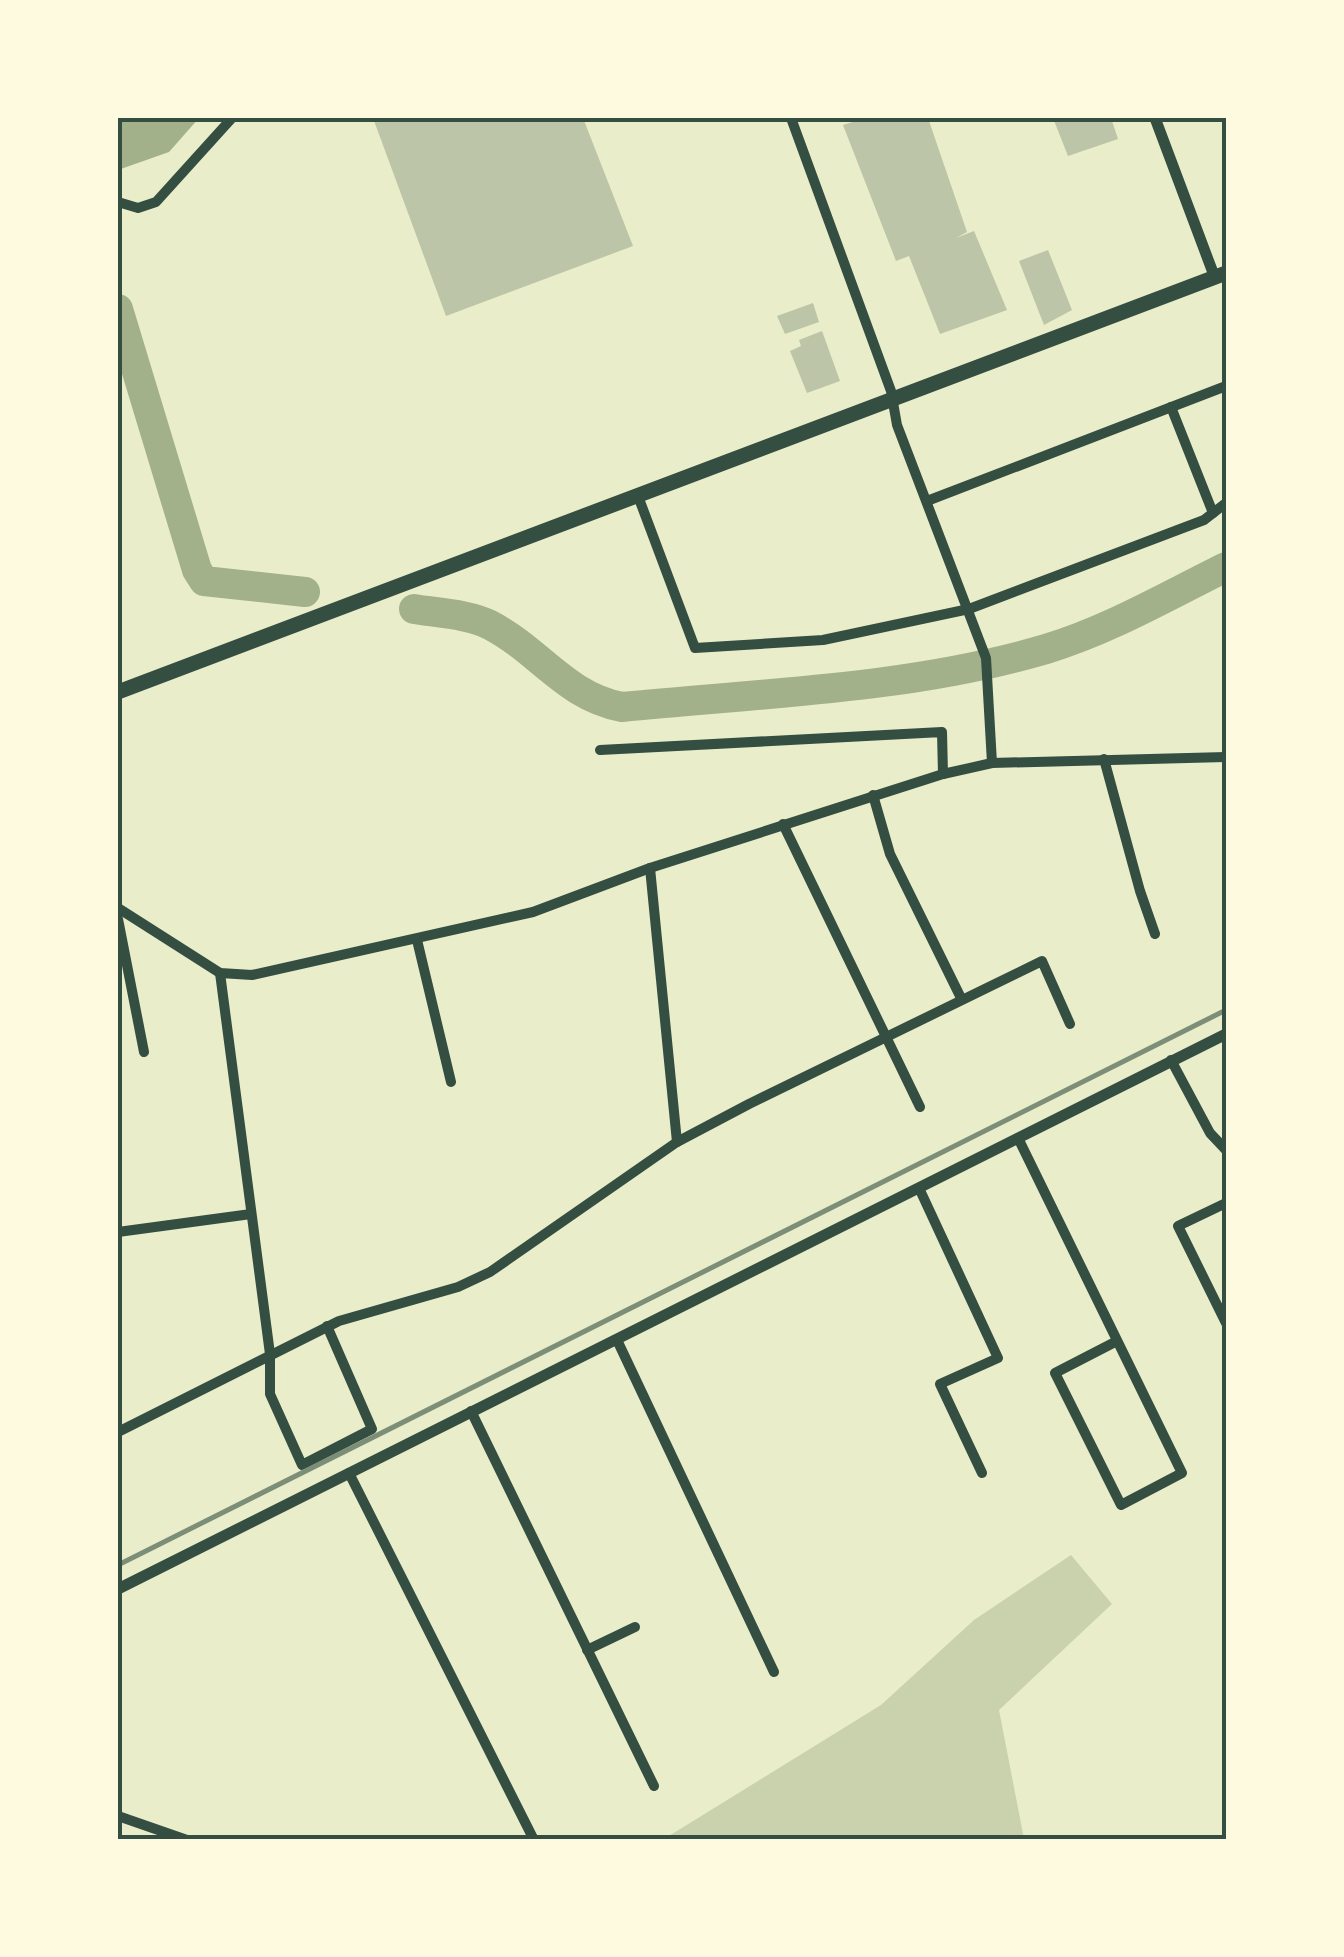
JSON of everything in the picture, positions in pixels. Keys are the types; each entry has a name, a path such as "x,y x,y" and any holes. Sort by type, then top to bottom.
{"highway":[{"path":"118,692 1221,276"}],"street":[{"path":"118,202 138,208 156,202 232,118"},
{"path":"792,118 894,399 897,425 969,610 988,675 992,764"},
{"path":"1156,118 1221,276"},
{"path":"927,501 1226,386"},
{"path":"1171,407 1212,512"},
{"path":"638,496 695,648 823,640 969,610 1204,520 1226,503"},
{"path":"600,750 942,732 943,774"},
{"path":"118,908 220,973 252,975 533,912 650,868 943,774 992,764 1226,756"},
{"path":"1104,759 1140,891 1156,934"},
{"path":"873,794 890,854 961,998"},
{"path":"783,824 920,1107"},
{"path":"650,868 676,1142"},
{"path":"118,919 144,1052"},
{"path":"416,940 451,1082"},
{"path":"118,1432 327,1326 458,1286 490,1272 676,1142 1042,961 1070,1024"},
{"path":"220,973 270,1354 270,1394 302,1465 372,1429 327,1326"},
{"path":"118,1589 1226,1034"},
{"path":"1172,1060 1210,1132 1226,1150"},
{"path":"1018,1138 1182,1473 1120,1505 1055,1373 1117,1341"},
{"path":"920,1188 998,1358 940,1384 982,1473"},
{"path":"1225,1317 1178,1226 1226,1203"},
{"path":"118,1232 251,1214"},
{"path":"617,1340 774,1672"},
{"path":"471,1411 654,1786"},
{"path":"349,1472 534,1840"},
{"path":"587,1650 635,1627"},
{"path":"118,1816 187,1840"}],"shaded area":[{"path":"118,118 199,118 169,152 118,170"},
{"path":"1071,1555 1112,1604 999,1710 1024,1839 664,1839 881,1705 974,1620"}],"building":[{"path":"373,118 583,118 633,246 446,316"},
{"path":"865,118 928,118 967,232 956,238 974,231 1007,310 940,334 909,256 896,261 843,125"},
{"path":"1053,118 1111,118 1118,139 1068,156"},
{"path":"1048,250 1072,310 1044,325 1019,261"},
{"path":"813,303 819,322 785,334 777,316"},
{"path":"822,331 840,381 807,393 790,351 801,346 799,340"}],"waterway":[{"path":"118,309 197,570 204,581 305,592"},
{"path":"414,609 463,616 490,625 584,693 622,707 836,688 994,662 1092,632 1226,567"}],"railway":[{"path":"118,1565 1226,1010"}]}
